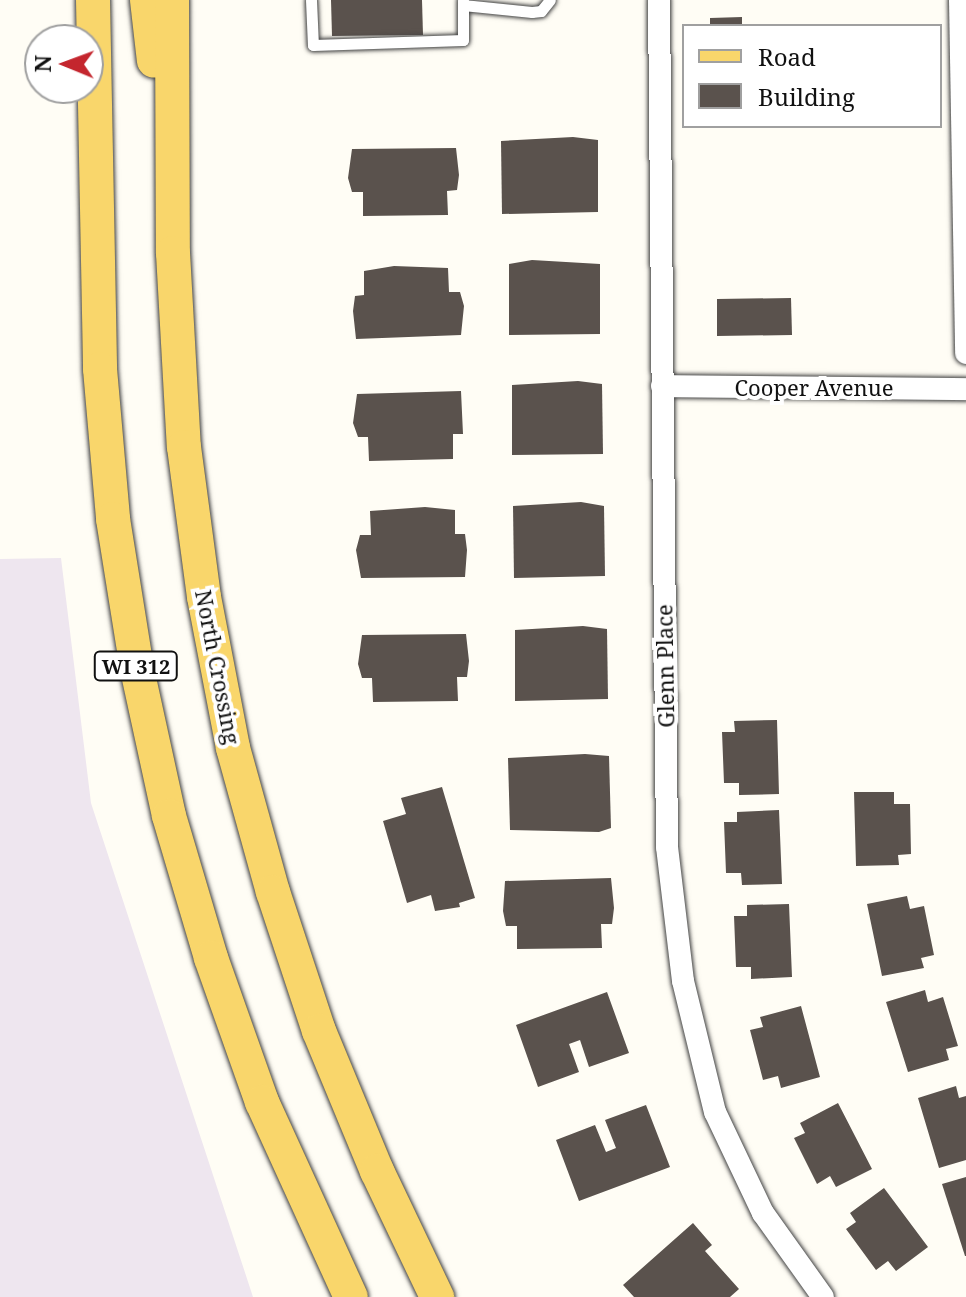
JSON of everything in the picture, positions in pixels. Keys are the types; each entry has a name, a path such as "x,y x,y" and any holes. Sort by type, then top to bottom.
{"main road":[{"name":"WI 312","path":"93,0 100,369 113,519 137,669 169,816 211,958 262,1102 351,1297"},
{"path":"147,0 173,253"},
{"name":"North Crossing","path":"172,0 173,253 184,447 204,597 233,748 273,892 319,1031 377,1171 437,1297"}],"street":[{"name":"Glenn Place","path":"659,0 668,860 683,981 715,1112 763,1213 823,1297"},
{"path":"960,0 966,353"},
{"name":"Cooper Avenue","path":"662,386 966,389"}],"lane":[{"path":"311,0 313,45 463,40 463,2 515,12 541,11 550,0"},
{"path":"515,12 522,0"}],"shaded area":[{"path":"61,558 91,803 253,1297 0,1297 0,559"}],"building":[{"path":"331,0 422,0 423,35 332,36"},
{"path":"742,17 742,24 710,24 710,18"},
{"path":"573,137 598,140 598,212 502,214 501,141"},
{"path":"456,148 459,175 457,190 447,191 448,215 363,216 363,192 352,192 348,178 352,149"},
{"path":"532,260 600,264 600,334 509,335 509,264"},
{"path":"394,266 448,268 449,292 460,292 464,306 461,335 356,339 353,311 355,296 364,295 364,271"},
{"path":"791,298 792,335 717,336 717,299"},
{"path":"578,381 602,384 603,454 512,455 512,385"},
{"path":"461,391 463,434 453,434 453,459 369,461 368,437 358,437 353,423 357,394"},
{"path":"581,502 604,506 605,576 514,578 513,506"},
{"path":"425,507 455,510 455,534 465,534 465,577 361,578 356,550 360,535 371,535 370,511"},
{"path":"583,626 607,629 608,699 515,701 515,630"},
{"path":"466,634 469,661 467,677 457,677 458,701 373,702 372,678 362,678 358,664 362,635"},
{"path":"777,720 779,794 739,795 739,783 724,783 722,732 735,732 734,721"},
{"path":"585,754 609,756 611,828 599,832 510,830 508,758"},
{"path":"442,787 475,898 459,903 460,907 435,911 431,895 407,903 383,821 406,814 401,798"},
{"path":"854,792 894,792 894,804 910,804 911,854 898,855 899,865 856,866"},
{"path":"779,810 782,884 742,885 741,873 726,873 724,822 737,822 737,812"},
{"path":"611,878 612,924 601,924 602,948 517,949 517,926 506,926 503,911 505,881"},
{"path":"907,896 910,909 924,906 934,955 921,958 924,968 882,976 867,904"},
{"path":"789,904 792,977 751,979 751,967 736,967 734,916 747,916 747,905"},
{"path":"925,990 928,1002 943,997 958,1046 946,1049 949,1060 908,1072 886,1002"},
{"path":"607,992 629,1053 589,1067 580,1040 569,1044 579,1072 538,1087 516,1025"},
{"path":"801,1006 820,1077 781,1088 778,1076 763,1080 750,1030 763,1027 760,1017"},
{"path":"956,1086 959,1098 966,1096 966,1160 939,1168 918,1098"},
{"path":"838,1103 872,1169 836,1187 830,1176 817,1184 794,1138 805,1133 800,1123"},
{"path":"646,1105 670,1167 579,1201 556,1140 595,1125 606,1152 616,1148 605,1120"},
{"path":"966,1177 966,1256 965,1256 942,1184"},
{"path":"884,1188 928,1247 896,1271 888,1261 876,1270 846,1229 856,1222 850,1213"},
{"path":"693,1223 712,1245 705,1251 739,1289 730,1297 634,1297 623,1285"}]}
